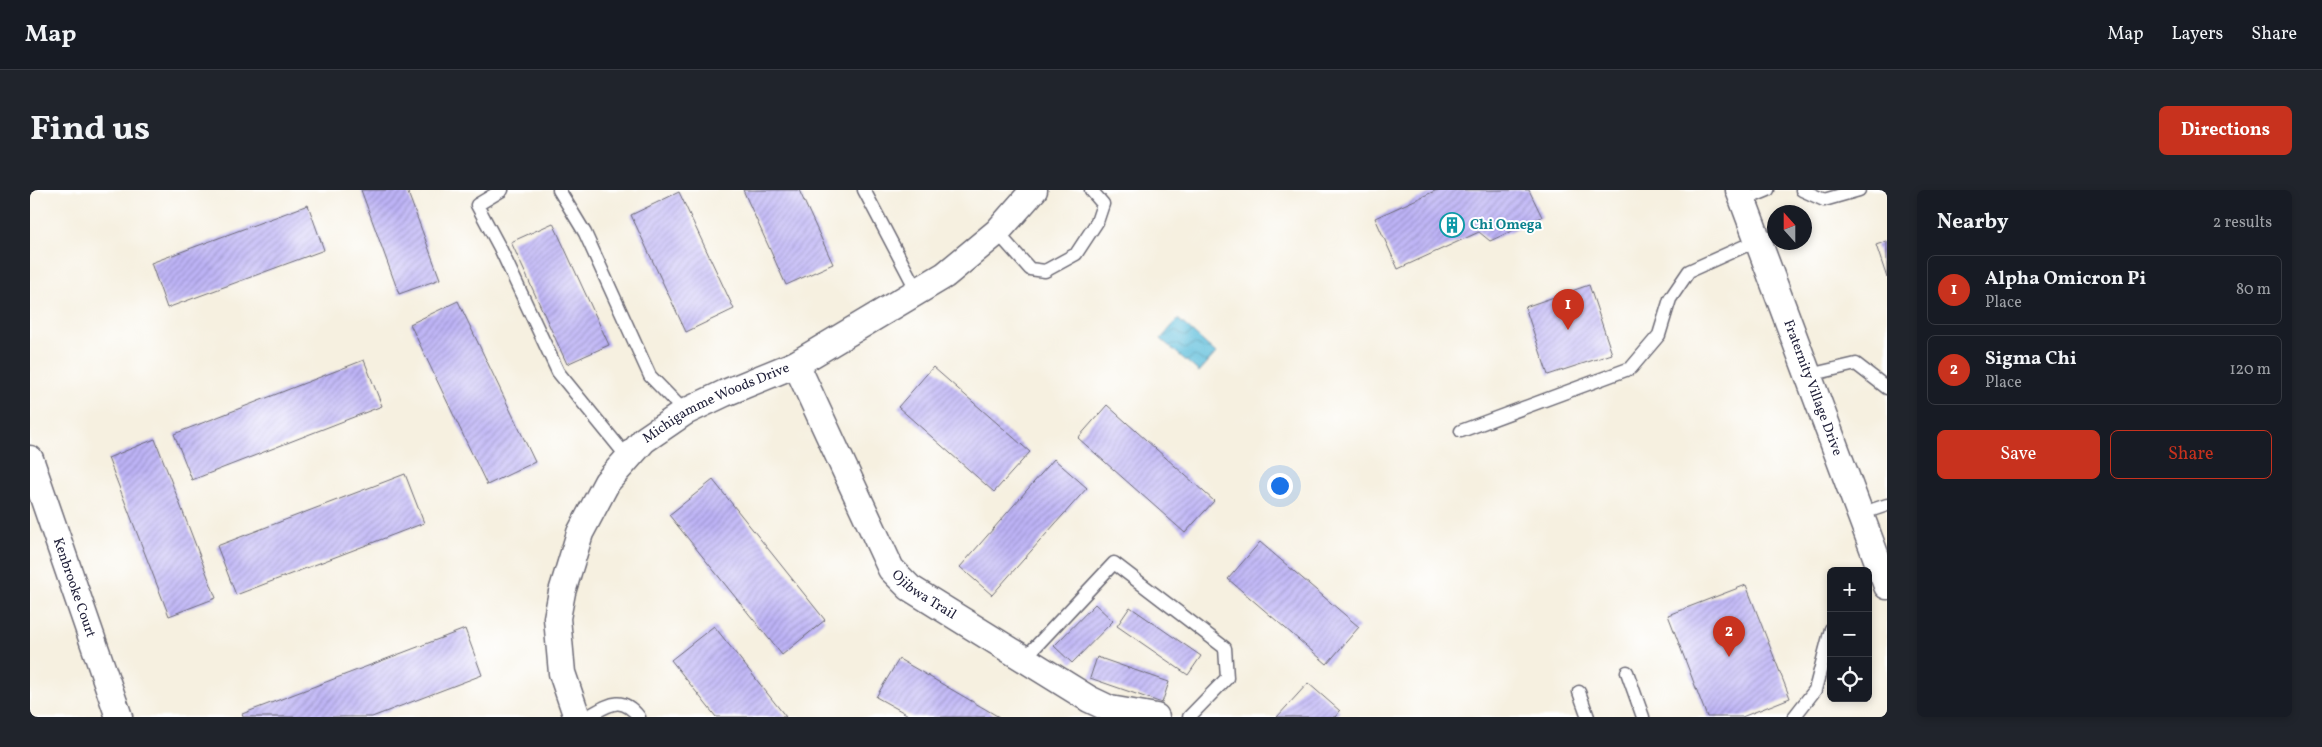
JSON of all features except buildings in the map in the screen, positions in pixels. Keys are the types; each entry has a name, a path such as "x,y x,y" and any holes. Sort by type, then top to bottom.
{"street":[{"name":"Michigamme Woods Drive","path":"577,717 562,673 556,618 580,533 607,482 644,440 685,412 725,393 796,364 945,274 997,232 1034,190"},
{"name":"Fraternity Village Drive","path":"1742,195 1860,514 1878,578"},
{"name":"Ojibwa Trail","path":"796,364 891,568 910,588 1089,699 1110,708 1156,717"},
{"name":"Kenbrooke Court","path":"30,459 119,717"}],"lane":[{"path":"502,190 477,204 500,248 558,372 628,458"},
{"path":"559,190 585,233 650,376 685,412"},
{"path":"864,190 917,292"},
{"path":"997,232 1030,268 1045,271 1076,254 1097,222 1103,204 1091,190"},
{"path":"1742,195 1768,190"},
{"path":"1802,190 1824,200 1859,190"},
{"path":"1461,431 1631,368 1659,336 1670,299 1689,271 1758,240"},
{"path":"1809,375 1856,364 1887,388"},
{"path":"1860,514 1887,505"},
{"path":"1024,659 1114,563 1224,648 1227,678 1189,717"},
{"path":"1794,717 1815,690 1827,644"},
{"path":"1627,672 1643,717"},
{"path":"1579,692 1588,717"},
{"path":"587,717 606,707 624,703 630,706 639,717"}],"water":[{"path":"1178,319 1216,353 1199,372 1161,339"}],"place":[{"name":"Chi Omega","path":"1452,225"},
{"name":"Alpha Omicron Pi","path":"1568,330"},
{"name":"Sigma Chi","path":"1729,657"}]}
